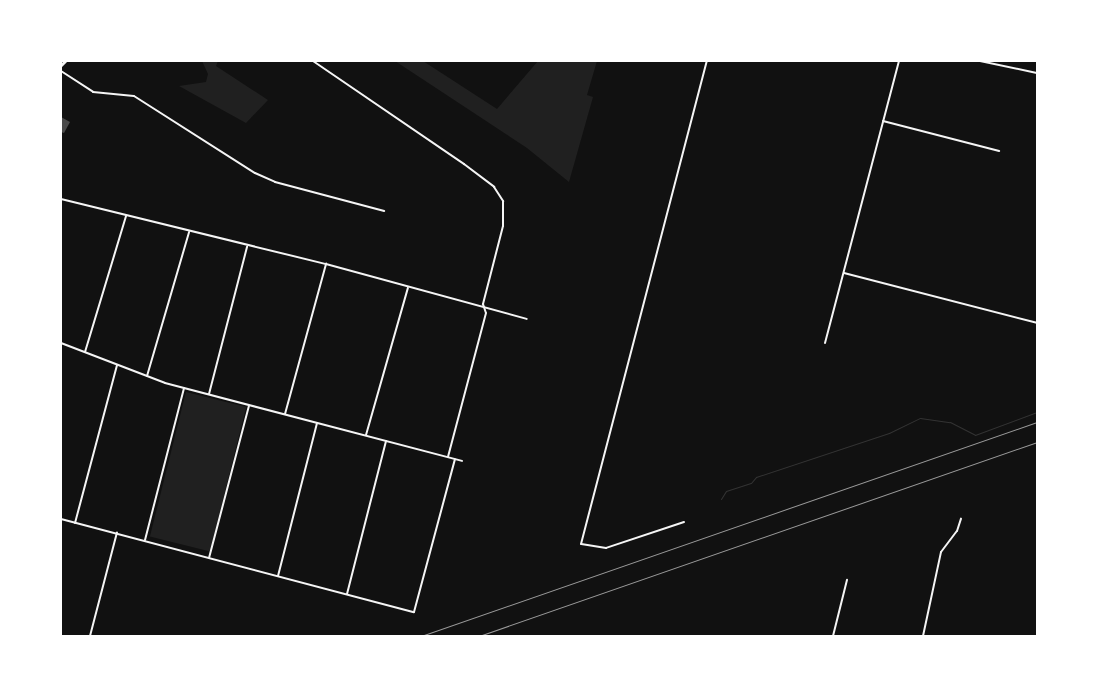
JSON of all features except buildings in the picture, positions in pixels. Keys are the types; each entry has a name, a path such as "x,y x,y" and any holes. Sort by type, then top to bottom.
{"main road":[{"path":"61,65 65,61"}],"street":[{"path":"313,61 494,187 503,201 504,215 483,304 485,308 448,457"},
{"path":"684,522 606,548 582,544 707,61"},
{"path":"825,344 899,61"},
{"path":"980,61 1037,74"},
{"path":"61,71 86,90 134,96 268,179 384,211"},
{"path":"883,121 999,151"},
{"path":"61,199 326,264 527,320"},
{"path":"85,352 126,215"},
{"path":"147,376 189,231"},
{"path":"209,394 248,246"},
{"path":"285,414 326,264"},
{"path":"844,273 1037,323"},
{"path":"366,435 408,287"},
{"path":"61,344 184,388 462,461"},
{"path":"76,522 117,365"},
{"path":"146,540 184,388"},
{"path":"209,558 249,405"},
{"path":"278,576 317,423"},
{"path":"347,594 386,441"},
{"path":"61,519 117,532 414,612 455,459"},
{"path":"923,636 941,552 957,531 961,519"},
{"path":"90,636 117,532"},
{"path":"833,636 847,580"}],"shaded area":[{"path":"202,61 218,61 216,66 268,100 246,123 179,86 206,82 208,74"},
{"path":"395,61 423,61 497,109 538,61 597,61 587,95 593,97 569,182 527,148"},
{"path":"186,392 246,407 210,552 150,537"}],"waterway":[{"path":"721,499 726,491 751,483 756,477 889,433 920,418 950,422 975,435 1037,412"}],"railway":[{"path":"421,636 1037,422"},
{"path":"479,636 1037,442"}]}
